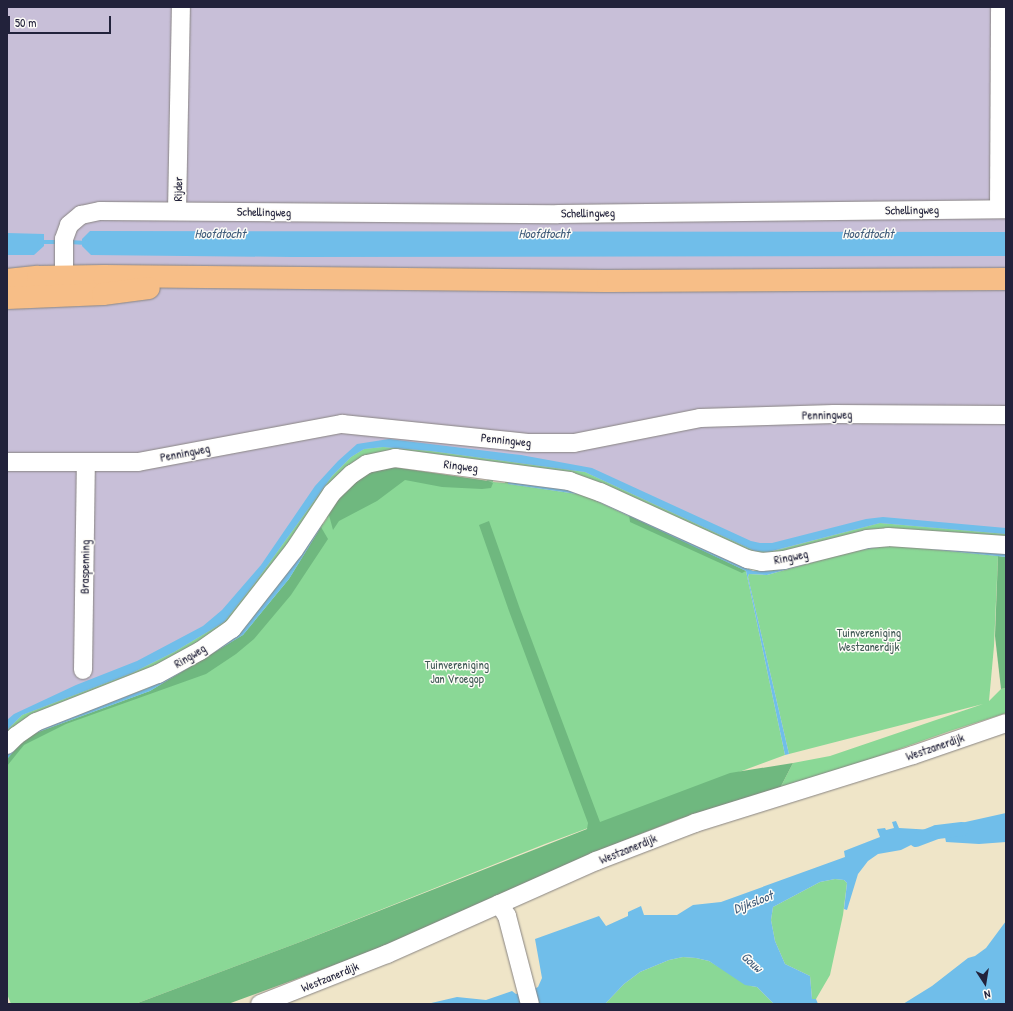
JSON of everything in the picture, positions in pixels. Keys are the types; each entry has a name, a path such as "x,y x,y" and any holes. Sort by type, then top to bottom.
{"main road":[{"path":"7,280 64,286 239,278 600,281 1006,279"},
{"path":"7,298 64,286"}],"street":[{"name":"Rijder","path":"64,286 64,239 69,225 81,215 100,211 177,211 180,7"},
{"name":"Schellingweg","path":"177,211 558,214 1003,209 1000,7"},
{"name":"Penningweg","path":"7,462 138,462 342,424 530,443 574,443 700,418 834,414 1006,415"},
{"name":"Ringweg","path":"7,745 16,736 36,722 158,674 200,651 232,629 294,550 332,493 352,474 367,464 395,458 569,481 600,492 747,559 762,562 784,560 867,539 888,537 1006,545"},
{"name":"Braspenning","path":"83,670 86,463"},
{"name":"Westzanerdijk","path":"260,1004 387,954 596,861 695,823 913,755 1006,723"},
{"path":"499,904 507,916 530,1004"}],"shaded area":[{"path":"7,7 1006,7 1006,541 755,556 604,491 368,456 223,631 7,748"}],"green space":[{"path":"383,447 431,451 585,472 755,551 773,551 880,523 1006,534 1006,541 894,533 765,559 607,491 368,460 215,637 7,740 7,730 22,715 132,673 174,652 224,622 254,584 332,476 351,457 364,449"},
{"name":"Tuinvereniging Jan Vroegop","path":"404,463 494,475 493,482 505,483 507,476 578,487 740,561 764,566 786,564 867,542 895,540 1006,548 1006,552 931,545 881,543 848,550 772,572 760,572 744,567 590,495 562,488 509,480 509,484 584,495 746,571 785,755 545,844 300,942 135,1004 11,1004 7,994 7,759 24,740 33,734 150,691 243,635 289,579 321,527 317,526 291,568 255,616 240,633 233,638 148,688 40,728 23,738 7,755 7,751 19,738 39,725 141,686 168,674 222,641 246,618 318,521 323,524 327,518 323,514 342,488 353,477 368,468 386,464","holes":["386,465 397,465 490,478 486,481 392,467 380,468 368,471 349,486 328,513 339,494 358,475 371,468"]},
{"path":"392,467 493,483 491,488 482,489 442,487 405,480 377,501 339,521 333,530 329,515 338,500 368,471"},
{"path":"629,515 746,571 742,573 630,522"},
{"path":"489,521 520,609 600,822 730,773 793,763 778,792 679,819 623,841 389,945 228,1004 135,1004 300,942 587,829 588,823 509,611 479,525"},
{"path":"321,527 328,539 291,595 254,639 236,654 206,674 66,724 24,745 7,766 7,759 24,740 33,734 150,691 243,635 289,579"},
{"name":"Tuinvereniging Westzanerdijk","path":"891,545 998,556 994,646 989,701 1001,689 1006,688 1006,713 950,731 778,792 793,763 830,756 983,704 789,754 748,577 749,574 767,575 849,552"},
{"path":"998,556 1006,557 1006,688 1001,689 995,636"},
{"path":"835,879 844,880 847,883 843,915 830,975 816,999 812,999 810,976 785,964 775,941 771,920 773,907 820,882"},
{"path":"683,957 709,961 751,986 757,987 774,1004 605,1004 624,984 640,972 669,960"}],"water":[{"name":"Hoofdtocht","path":"90,231 1006,232 1006,256 293,257 91,255 82,246 82,239"},
{"path":"7,233 44,234 44,246 34,255 7,255"},
{"path":"389,439 521,455 592,468 751,541 760,543 772,543 866,519 883,517 1006,528 1006,534 880,523 768,552 755,551 585,472 431,451 383,447 364,449 351,457 332,476 254,584 224,622 174,652 132,673 22,715 7,730 7,720 14,714 76,685 137,661 203,626 222,610 261,565 315,486 338,461 357,444"},
{"path":"508,481 584,492 753,571 772,571 881,543 1006,552 1006,557 891,545 849,552 767,575 749,574 748,577 789,754 785,755 746,571 584,495 508,484"},
{"path":"319,525 321,527 289,579 243,635 150,691 33,734 24,740 7,759 8,754 31,732 148,688 240,633 291,568"},
{"path":"1006,813 1006,842 979,844 946,842 943,827"},
{"name":"Gouw","path":"896,821 899,828 933,830 935,838 929,839 927,842 917,842 901,850 878,854 868,861 858,874 847,910 844,909 847,883 844,880 835,879 820,882 773,907 771,920 775,941 785,964 810,976 812,999 816,999 818,1004 774,1004 757,987 745,985 709,961 683,957 669,960 640,972 624,984 605,1004 427,1004 457,997 486,1000 512,991 516,994 532,990 538,987 542,978 535,939 599,916 606,926 628,916 628,912 641,906 644,915 677,915 693,905 721,902 845,857 844,851 880,837 877,829 885,828 886,830 894,828 892,822"},
{"path":"1006,921 1006,1004 903,1004 932,986 968,958 975,956 986,948"}],"waterway":[{"path":"39,242 61,242"},
{"path":"69,242 87,243"},
{"name":"Dijksloot","path":"916,840 937,832 962,829"}]}
